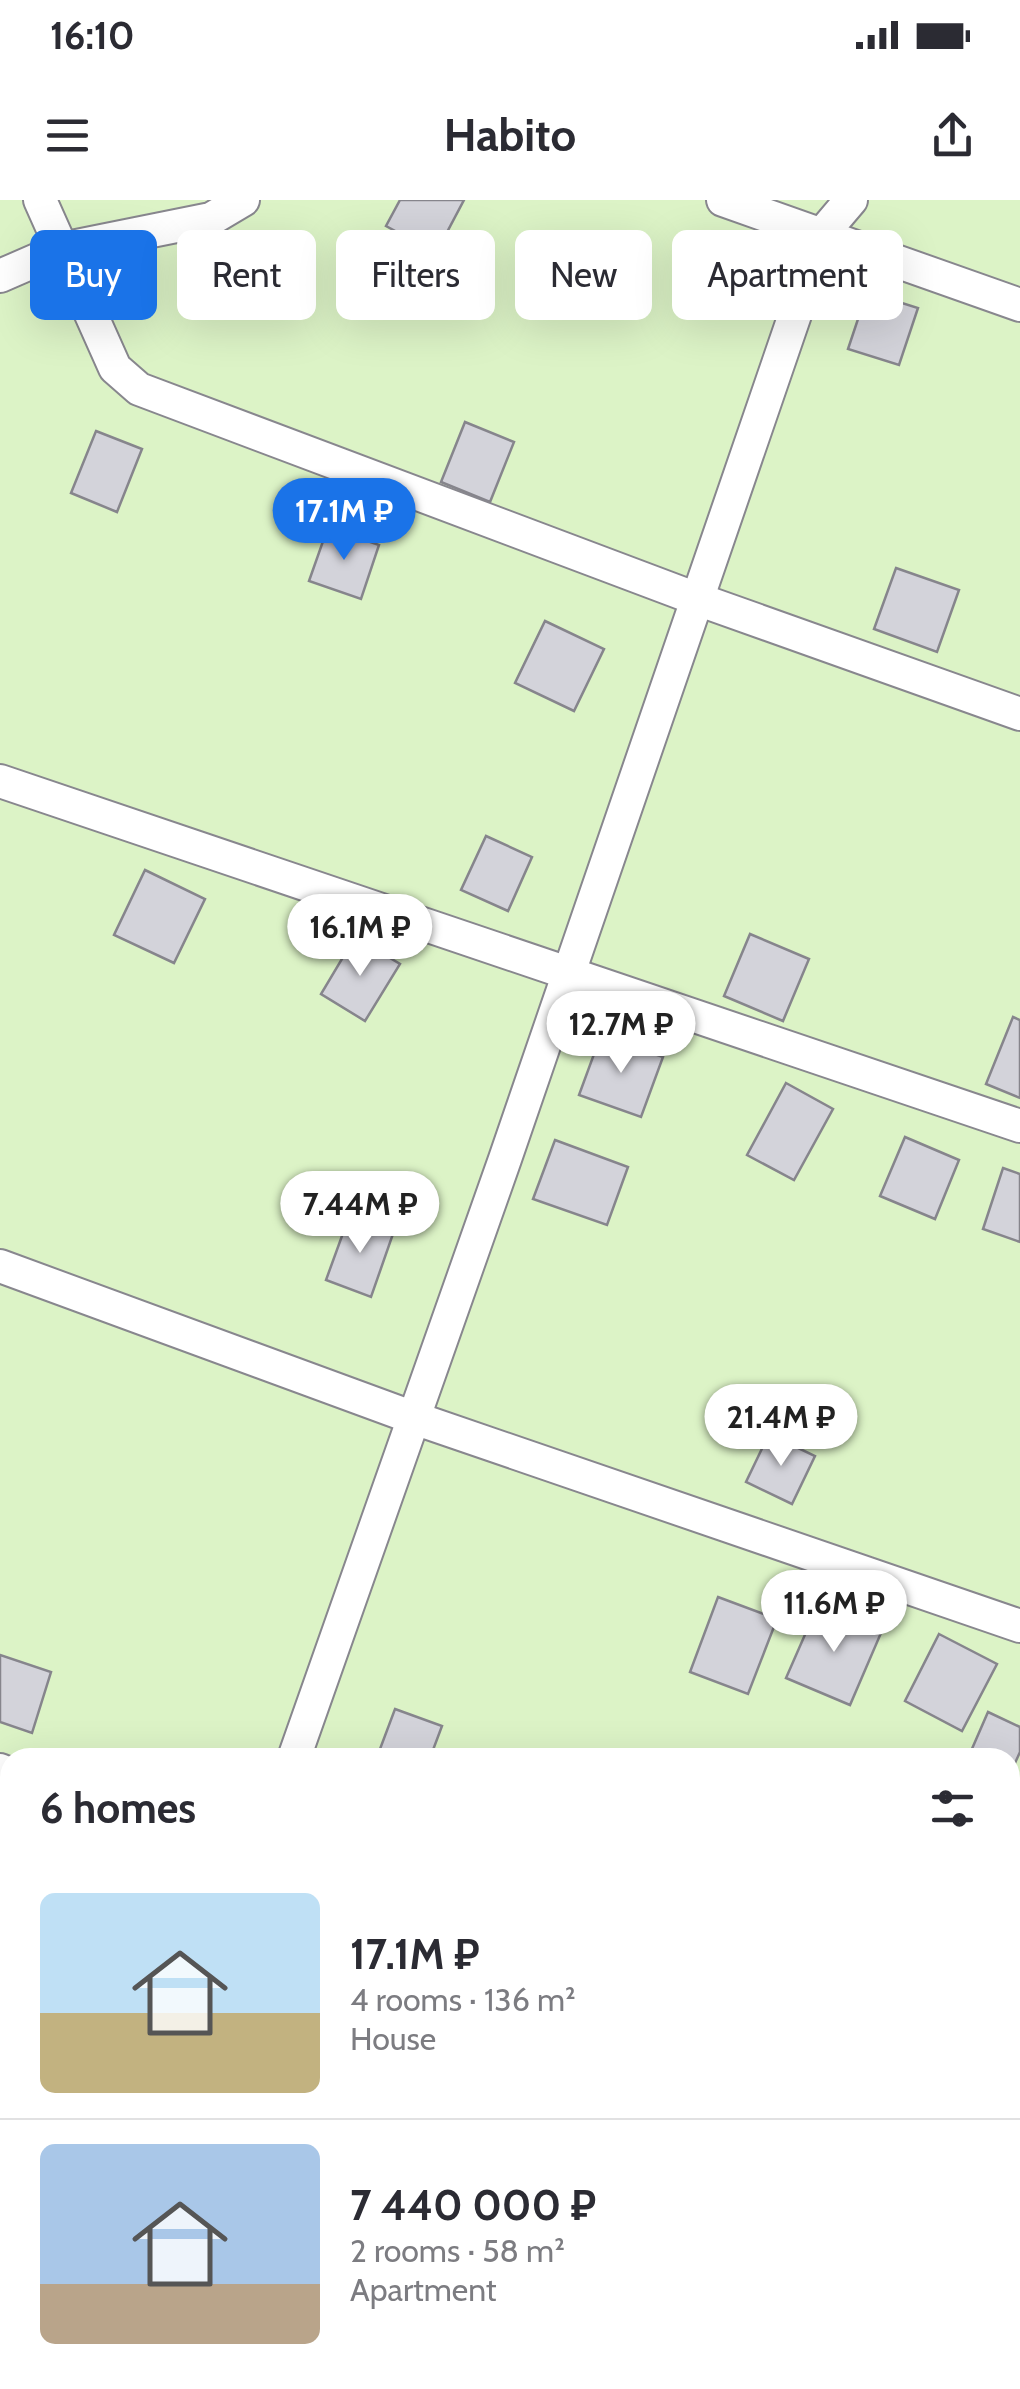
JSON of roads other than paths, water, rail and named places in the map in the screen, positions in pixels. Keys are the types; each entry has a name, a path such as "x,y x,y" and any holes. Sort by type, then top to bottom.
{"street":[{"path":"40,200 53,230"},
{"path":"156,230 211,219 243,200"},
{"path":"723,200 810,230"},
{"path":"825,230 851,200"},
{"path":"0,276 30,263"},
{"path":"903,263 1020,305"},
{"path":"94,320 115,368 139,389 698,599 1020,714"},
{"path":"298,1748 793,320"},
{"path":"0,782 1020,1126"},
{"path":"0,1266 414,1418 1020,1626"}]}
